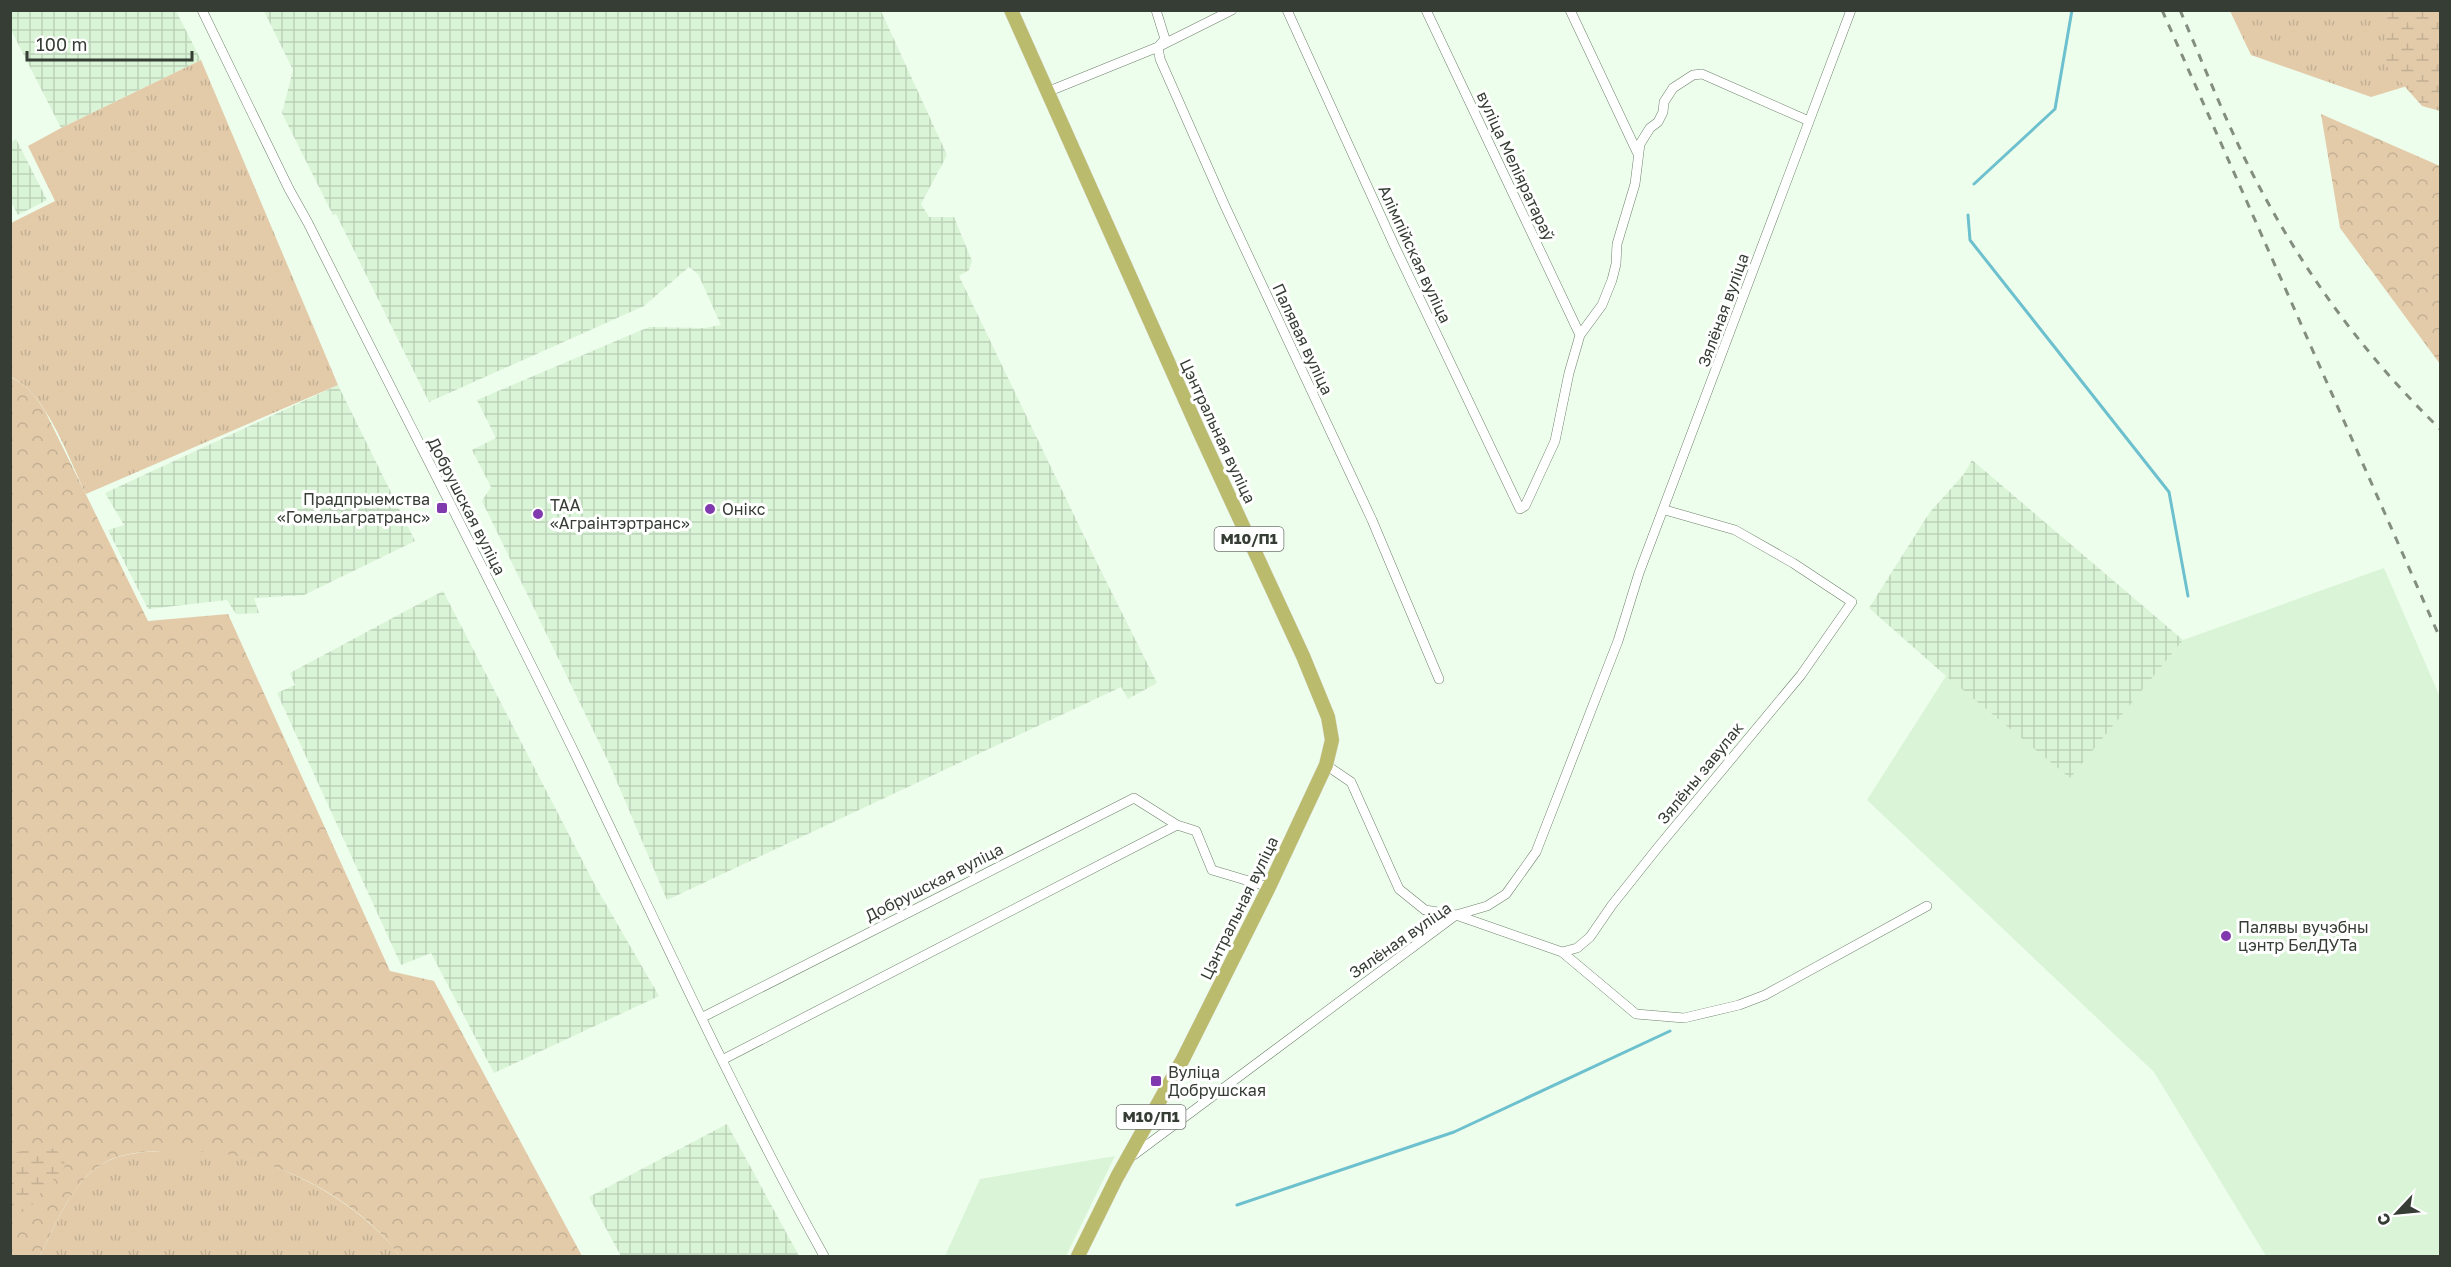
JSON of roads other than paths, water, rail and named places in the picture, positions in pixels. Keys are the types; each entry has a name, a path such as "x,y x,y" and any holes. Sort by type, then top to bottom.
{"main road":[{"name":"Цэнтральная вуліца","path":"1011,10 1199,431 1303,656 1328,717 1332,740 1326,765 1269,887 1199,1029 1126,1161"},
{"name":"М10/П1","path":"1078,1257 1126,1161"}],"street":[{"name":"Добрушская вуліца","path":"202,10 289,189 308,222 539,680 780,1177 824,1257"},
{"name":"Палявая вуліца","path":"1156,10 1165,39 1158,47 1160,59 1372,520 1439,679"},
{"path":"1047,92 1158,47 1232,10"},
{"name":"Алімпійская вуліца","path":"1287,10 1395,247 1520,508 1525,506 1556,441 1569,373 1580,335"},
{"name":"вуліца Меліяратараў","path":"1426,10 1580,335"},
{"path":"1570,10 1638,154"},
{"name":"Зялёная вуліца","path":"1126,1161 1455,915 1487,906 1506,894 1536,852 1618,642 1639,573 1665,510 1851,10"},
{"path":"1580,335 1602,305 1612,280 1617,244 1635,184 1638,154 1644,135 1658,122 1664,102 1673,88 1693,75 1702,74 1809,121"},
{"name":"Зялёны завулак","path":"1562,952 1577,948 1590,937 1612,905 1653,854 1801,675 1852,602 1793,563 1736,530 1665,510"},
{"path":"1326,765 1351,783 1399,890 1425,910 1455,915 1562,952 1636,1014 1684,1018 1739,1005 1765,995 1927,906"},
{"name":"Добрушская вуліца","path":"703,1017 1134,798 1177,825"},
{"path":"722,1060 1177,825 1196,831 1212,870 1269,887"}],"waterway":[{"path":"1974,184 2055,109 2072,10"},
{"path":"1968,215 1970,240 2169,492 2188,596"},
{"path":"1237,1205 1454,1132 1670,1031"}],"railway":[{"path":"2162,10 2440,638"},
{"path":"2180,10 2244,157 2285,232 2330,302 2355,335 2410,399 2440,429"}],"place":[{"name":"Прадпрыемства «Гомельагратранс»","path":"442,508"},
{"name":"Онікс","path":"710,509"},
{"name":"ТАА «Аграінтэртранс»","path":"538,514"},
{"name":"Палявы вучэбны цэнтр БелДУТа","path":"2226,936"},
{"name":"Вуліца Добрушская","path":"1156,1081"}]}
